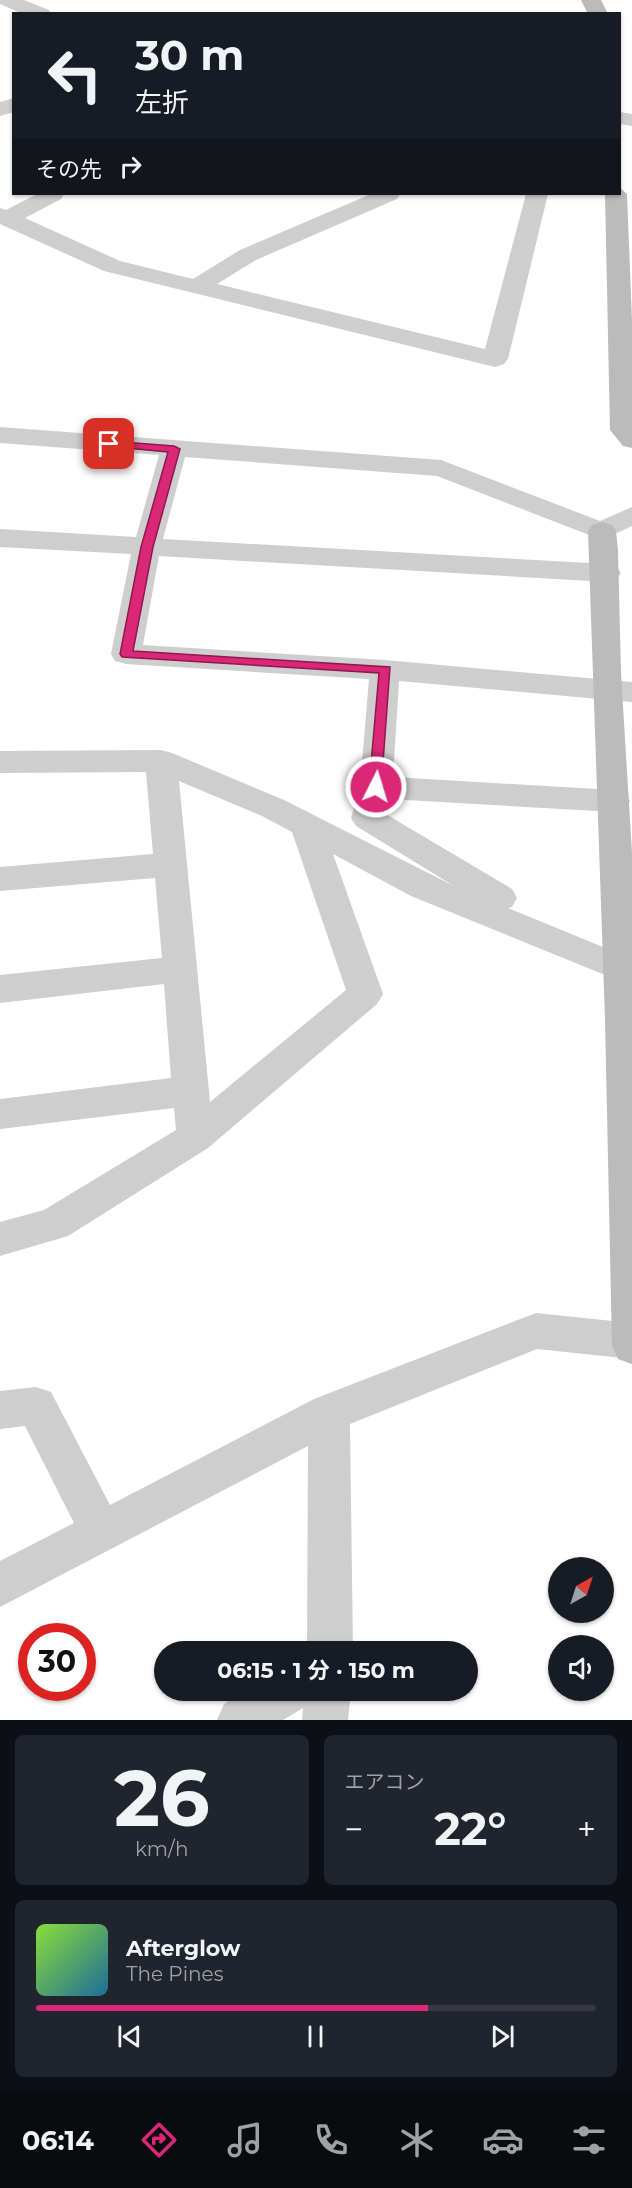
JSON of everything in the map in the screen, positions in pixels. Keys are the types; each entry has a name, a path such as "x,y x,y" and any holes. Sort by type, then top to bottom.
{"street":[{"path":"18,2 38,12"},
{"path":"0,110 11,91"},
{"path":"3,217 51,195"},
{"path":"196,286 248,255 387,195"},
{"path":"3,217 112,266 495,359 537,195"},
{"path":"616,195 623,430 632,440"},
{"path":"0,435 441,468 602,531 632,515"},
{"path":"174,449 147,547 126,654 385,670 620,691"},
{"path":"0,1585 329,1413 536,1331 632,1343 626,971 614,801 620,691 602,531"},
{"path":"0,538 607,573"},
{"path":"385,670 376,787 367,818 500,898"},
{"path":"1,762 161,761 273,808 423,887 626,971"},
{"path":"161,761 195,1137"},
{"path":"376,787 614,801"},
{"path":"0,1239 54,1224 195,1137 365,994 306,825"},
{"path":"0,879 170,864"},
{"path":"0,989 179,969"},
{"path":"0,1114 190,1091"},
{"path":"0,1410 36,1406 101,1532"},
{"path":"329,1413 330,1641"},
{"path":"240,1720 271,1701"},
{"path":"325,1720 326,1701"}],"route":[{"path":"109,444 174,449 147,547 126,654 385,670 376,787"}]}
